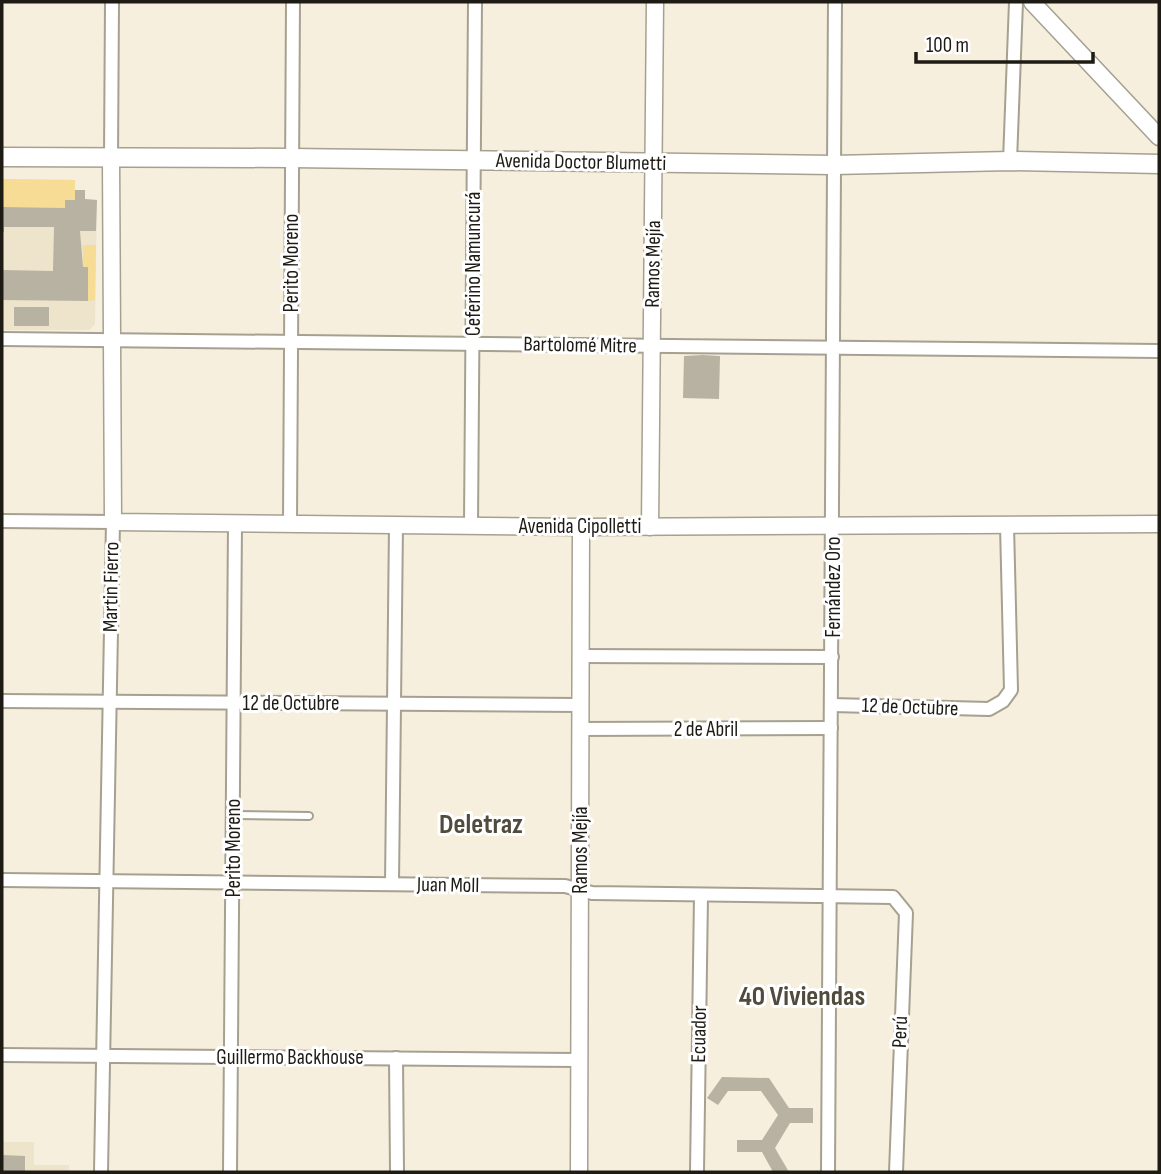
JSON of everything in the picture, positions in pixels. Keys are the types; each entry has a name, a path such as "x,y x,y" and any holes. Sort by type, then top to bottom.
{"main road":[{"name":"Avenida Doctor Blumetti","path":"2,158 291,158 833,165 1010,162 1159,164"}],"street":[{"name":"Martin Fierro","path":"101,1172 113,522 112,2"},
{"name":"Perito Moreno","path":"290,524 293,2"},
{"name":"Ceferino Namuncurá","path":"471,525 474,2"},
{"name":"Ramos Mejía","path":"650,527 655,2"},
{"name":"Fernández Oro","path":"828,1172 835,2"},
{"path":"1010,162 1016,2"},
{"path":"1032,2 1159,137"},
{"name":"Bartolomé Mitre","path":"2,339 1159,351"},
{"name":"Avenida Cipolletti","path":"2,522 581,527 1159,524"},
{"name":"Perito Moreno","path":"230,1172 235,523"},
{"path":"392,884 396,525"},
{"name":"12 de Octubre","path":"832,705 989,709 1003,701 1011,690 1007,525"},
{"name":"Ramos Mejía","path":"579,1172 581,527"},
{"path":"580,656 832,657"},
{"name":"12 de Octubre","path":"2,701 580,705"},
{"name":"2 de Abril","path":"580,729 831,728"},
{"name":"Juan Moll","path":"2,880 565,886 592,893 893,897"},
{"name":"Ecuador","path":"697,1172 701,896"},
{"name":"Perú","path":"893,897 906,913 896,1172"},
{"name":"Guillermo Backhouse","path":"2,1055 579,1060"},
{"path":"396,1058 397,1172"}],"lane":[{"path":"233,816 309,816"}],"shaded area":[{"path":"2,179 75,180 75,190 85,190 85,199 97,200 95,324 89,330 2,330"},
{"path":"2,179 75,180 75,200 65,200 65,208 2,207"},
{"path":"83,245 96,245 95,300 88,301 88,267 83,267"},
{"path":"2,1142 34,1142 34,1165 69,1165 69,1172 2,1172"}],"building":[{"path":"75,190 85,190 85,199 97,200 96,231 80,231 83,267 88,267 88,301 2,300 2,270 53,271 54,227 4,227 2,232 2,207 65,208 65,200 75,200"},
{"path":"14,307 49,307 49,326 14,326"},
{"path":"684,356 720,356 719,399 683,398"},
{"path":"722,1077 769,1078 789,1108 813,1108 813,1123 790,1123 775,1148 789,1172 773,1172 762,1152 737,1152 737,1140 762,1140 778,1115 761,1091 728,1091 718,1105 707,1098"},
{"path":"2,1155 25,1156 25,1172 2,1172"}],"district":[{"name":"Deletraz","path":"481,824"},
{"name":"40 Viviendas","path":"802,996"}]}
